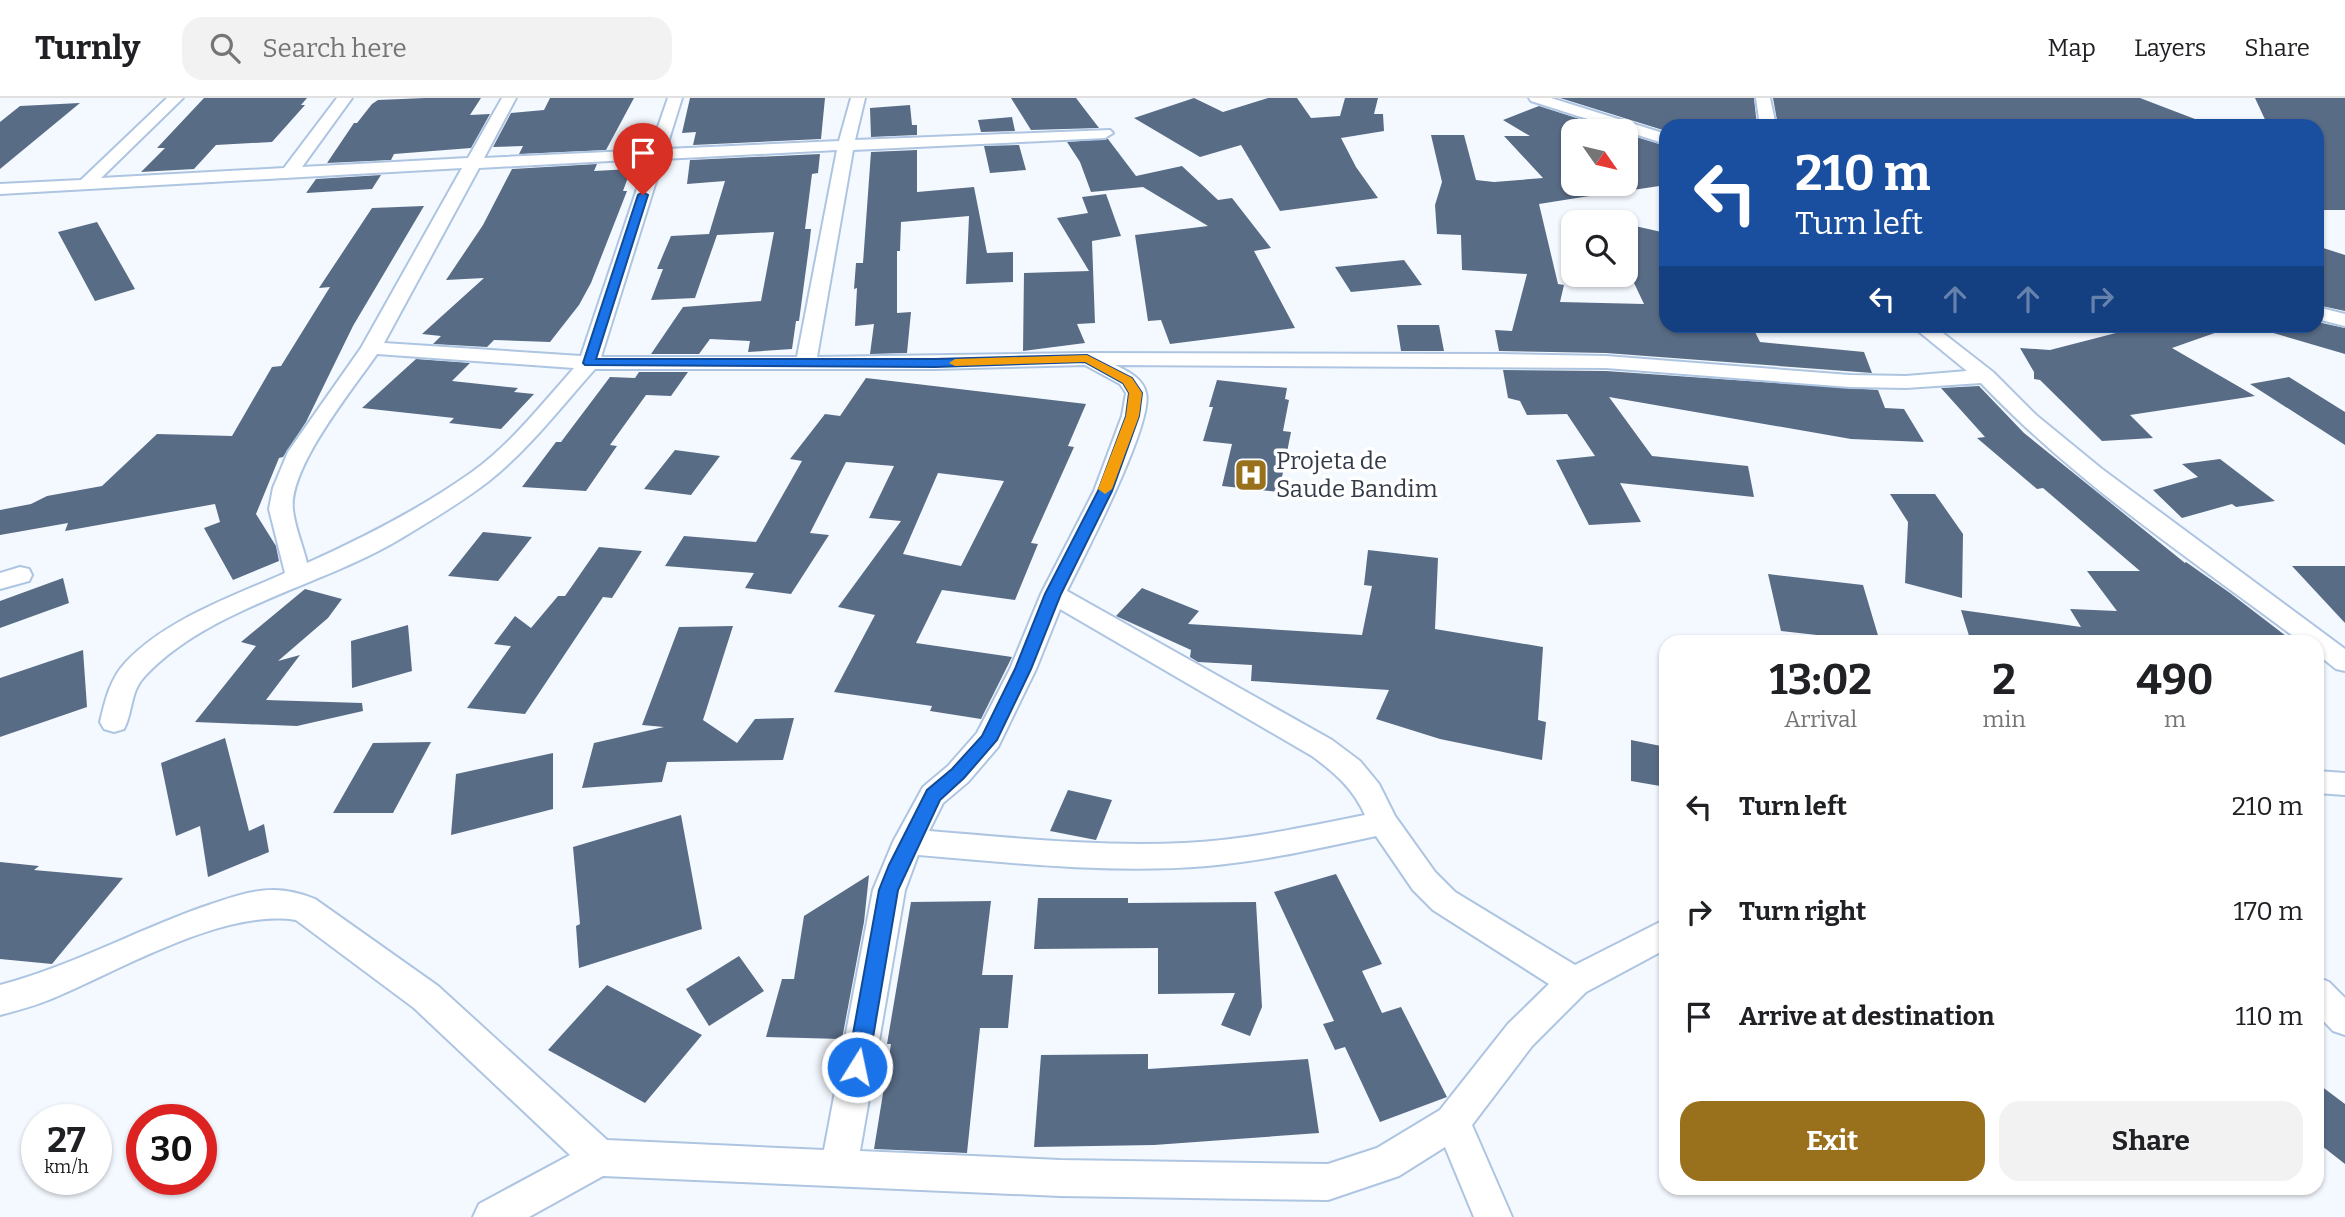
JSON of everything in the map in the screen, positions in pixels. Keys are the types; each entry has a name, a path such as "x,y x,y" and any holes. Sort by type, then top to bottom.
{"street":[{"path":"87,183 176,98"},
{"path":"290,172 345,98"},
{"path":"299,578 281,509 284,488 299,452 371,348 509,98"},
{"path":"114,722 121,691 134,670 165,644 210,617 390,535 481,476 520,441 589,363 675,98"},
{"path":"806,362 846,146 858,98"},
{"path":"1536,98 1659,137"},
{"path":"1763,98 1767,119"},
{"path":"0,189 290,172 1105,133"},
{"path":"2324,315 2345,320"},
{"path":"1932,333 1986,376 2028,420 2094,474 2308,635"},
{"path":"371,348 589,363 935,363 1087,359 1606,362 1850,381 1906,382 1986,376"},
{"path":"839,1168 889,890 908,842 933,795 958,774 988,740 1023,669 1053,594 1105,491 1133,416 1136,393 1128,380 1087,359"},
{"path":"1053,594 1322,748 1350,769 1368,792 1384,823 1424,881 1444,901 1574,982"},
{"path":"2324,647 2345,663"},
{"path":"2324,782 2345,784"},
{"path":"908,842 1076,854 1185,855 1283,844 1384,823"},
{"path":"0,1000 34,991 168,933 227,912 273,903 303,908 426,997 600,1158"},
{"path":"492,1217 600,1158 1060,1178 1328,1182 1386,1163 1453,1122 1520,1035 1574,982 1659,937"},
{"path":"2324,999 2345,1020"},
{"path":"1453,1122 1493,1217"}],"building":[{"path":"204,98 307,98 301,105 305,105 272,142 216,145 194,169 141,172 165,148 157,148"},
{"path":"481,98 470,115 490,114 471,148 394,154 391,160 327,163 354,123 378,100"},
{"path":"550,98 634,98 606,150 519,154 523,146 493,147 511,113 544,110"},
{"path":"690,98 825,98 821,139 693,145 696,132 682,133"},
{"path":"1011,98 1076,98 1099,128 1031,130"},
{"path":"1194,98 1223,112 1268,98 1297,98 1311,118 1340,116 1345,98 1378,98 1374,114 1383,114 1384,131 1341,138 1356,167 1378,198 1280,211 1241,145 1200,157 1134,118"},
{"path":"1560,98 1754,98 1756,119 1659,119 1659,129 1638,122 1638,119 1627,119"},
{"path":"1773,98 2140,98 2195,119 1777,119"},
{"path":"2255,98 2345,98 2345,210 2324,210 2324,119 2265,119"},
{"path":"80,103 0,169 0,122 20,106"},
{"path":"910,105 912,125 917,125 917,135 871,137 870,108"},
{"path":"1539,106 1580,119 1561,119 1561,196 1589,196 1539,204 1558,284 1564,287 1560,302 1644,304 1636,287 1638,227 1659,231 1659,333 1756,333 1760,342 1864,352 1872,373 1606,353 1499,351 1495,330 1512,331 1527,274 1462,270 1461,235 1437,234 1435,205 1442,182 1431,135 1464,135 1476,180 1494,182 1543,178 1504,136 1530,136 1503,120"},
{"path":"1012,117 1015,131 981,132 978,120"},
{"path":"1638,138 1659,144 1659,186 1638,189"},
{"path":"1108,139 1136,176 1182,166 1218,200 1232,198 1271,248 1254,251 1295,328 1170,344 1161,320 1148,321 1135,235 1208,226 1143,187 1091,192 1080,162 1067,142"},
{"path":"1019,145 1026,170 990,173 984,146"},
{"path":"917,150 917,192 974,187 987,253 1013,252 1013,282 966,284 969,216 901,222 900,251 897,251 897,313 911,312 907,353 870,354 874,324 855,326 857,288 854,289 856,263 863,263 871,152"},
{"path":"820,154 818,173 812,174 805,229 811,229 809,247 799,321 796,321 792,349 748,352 750,341 710,339 699,354 651,354 683,307 761,301 774,232 717,235 695,298 651,300 663,269 657,269 671,236 709,234 725,181 687,184 690,160"},
{"path":"597,164 594,171 631,169 623,191 627,191 591,283 579,305 550,342 494,340 487,347 433,344 441,336 422,334 484,278 446,280 483,225 512,169"},
{"path":"381,175 372,189 306,193 316,179"},
{"path":"1106,194 1121,236 1092,241 1095,323 1077,324 1085,343 1023,351 1024,273 1089,271 1057,218 1088,213 1082,197"},
{"path":"424,206 353,326 306,422 283,457 279,458 256,514 276,546 279,561 233,580 204,528 220,522 215,504 65,531 68,523 0,535 0,510 31,504 47,496 102,486 157,434 232,436 272,367 281,366 330,287 319,288 372,208"},
{"path":"97,222 135,289 95,301 58,232"},
{"path":"2324,248 2345,255 2345,311 2324,306"},
{"path":"1404,260 1422,285 1351,292 1335,267"},
{"path":"2324,324 2345,328 2345,354 2273,333 2324,333"},
{"path":"1397,325 1439,325 1444,351 1401,351"},
{"path":"2116,333 2215,333 2172,348 2255,396 2130,415 2153,438 2102,441 2040,380 2034,379 2034,372 2020,348 2050,350"},
{"path":"416,359 470,363 452,381 518,388 514,392 534,394 501,429 449,423 454,418 362,408"},
{"path":"1503,370 1606,371 1878,390 1885,408 1904,409 1924,442 1851,439 1609,397 1652,456 1748,466 1754,497 1620,483 1641,522 1589,525 1556,460 1595,456 1567,414 1527,415 1520,401 1508,398"},
{"path":"639,372 688,372 671,396 646,395 610,445 617,446 586,491 522,487 556,442 561,442 610,377 635,378"},
{"path":"2289,377 2345,412 2345,445 2250,384"},
{"path":"866,378 1086,404 1068,446 1074,447 1031,543 1038,544 1015,600 942,590 916,643 1012,657 981,719 930,711 932,706 834,692 875,615 838,607 901,521 869,518 894,466 846,462 810,533 829,535 791,594 745,588 754,573 665,566 684,536 756,542 802,461 790,459 825,414 840,416","holes":["938,473 1004,481 961,566 903,554"]},
{"path":"1217,380 1287,388 1285,399 1289,400 1283,431 1291,432 1279,492 1222,486 1232,444 1203,441 1213,407 1209,407"},
{"path":"1979,386 2024,433 2185,563 2285,635 1969,635 1961,610 2081,627 2070,609 2117,611 2087,571 2140,571 2043,488 2037,489 1977,438 1985,437 1941,388"},
{"path":"675,450 720,456 691,495 644,489"},
{"path":"2220,459 2275,501 2236,507 2232,504 2182,518 2153,490 2198,477 2182,464"},
{"path":"1890,494 1935,494 1963,534 1962,598 1905,583 1908,522"},
{"path":"483,532 532,537 498,581 448,576"},
{"path":"599,547 642,551 612,598 603,597 525,714 467,708 511,646 494,644 515,616 531,628 558,596 565,596"},
{"path":"1368,550 1438,558 1435,629 1543,647 1538,720 1546,722 1542,760 1440,739 1376,719 1389,690 1251,681 1252,665 1198,662 1190,657 1191,650 1116,616 1142,588 1199,611 1188,624 1362,635 1372,586 1364,585"},
{"path":"2292,566 2345,566 2345,623"},
{"path":"1768,574 1863,585 1878,635 1817,635 1781,631"},
{"path":"63,578 69,603 0,628 0,601"},
{"path":"305,589 342,599 328,618 278,661 300,655 266,700 362,703 363,711 297,726 195,722 256,646 241,642"},
{"path":"408,625 412,671 352,688 351,641"},
{"path":"733,626 703,720 737,743 755,719 794,718 783,760 667,762 662,782 582,788 594,743 664,727 642,725 679,627"},
{"path":"83,650 87,707 0,737 0,678"},
{"path":"225,738 249,831 264,824 269,852 208,877 200,826 176,836 161,763"},
{"path":"1631,740 1659,746 1659,786 1631,781"},
{"path":"431,742 393,813 333,813 373,743"},
{"path":"553,753 553,809 451,835 456,774"},
{"path":"1068,790 1112,800 1096,840 1050,831"},
{"path":"681,815 702,929 579,968 576,926 580,924 573,847"},
{"path":"0,862 39,866 34,870 123,878 52,964 0,959"},
{"path":"1336,874 1382,964 1362,971 1382,1013 1401,1007 1447,1097 1380,1122 1345,1047 1335,1050 1323,1024 1334,1021 1274,892"},
{"path":"869,875 864,922 842,1039 766,1037 782,979 794,979 804,916"},
{"path":"1038,898 1128,898 1128,903 1256,902 1262,1007 1250,1036 1221,1025 1235,993 1158,994 1158,948 1034,949"},
{"path":"991,901 982,975 1013,975 1008,1028 980,1028 967,1153 874,1149 891,1044 887,1044 911,902"},
{"path":"739,956 764,991 709,1026 686,989"},
{"path":"607,985 702,1035 645,1103 548,1050"},
{"path":"1148,1054 1148,1069 1308,1059 1319,1133 1154,1145 1034,1147 1041,1055"},
{"path":"2324,1088 2345,1104 2345,1164 2324,1148"}],"slow traffic":[{"path":"955,363 1087,359 1128,380 1136,393 1133,416 1105,489"}],"place":[{"name":"Projeta de Saude Bandim","path":"1251,475"}],"route":[{"path":"643,195 589,363 935,363 1087,359 1128,380 1136,393 1133,416 1105,491 1053,594 1023,669 988,740 958,774 933,795 908,842 889,890 857,1067"}]}
